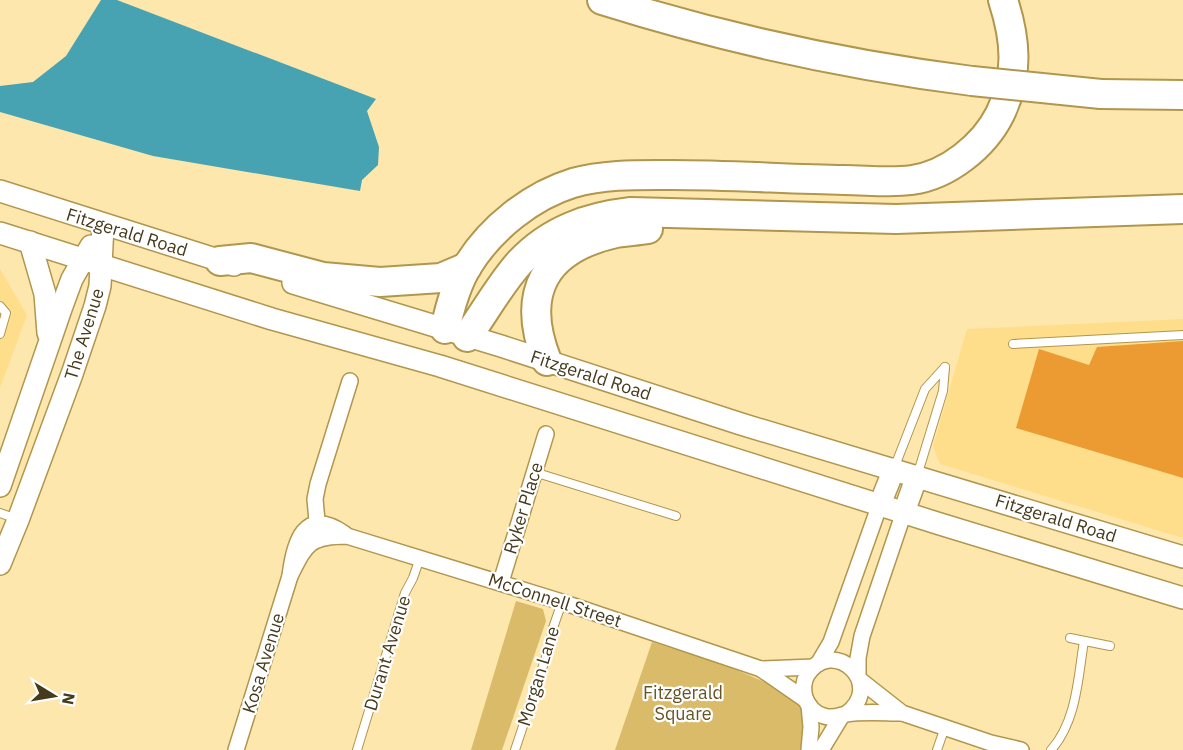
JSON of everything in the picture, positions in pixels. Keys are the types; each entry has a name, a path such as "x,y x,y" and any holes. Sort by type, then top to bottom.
{"highway":[{"path":"602,0 669,21 796,53 903,72 1101,94 1183,95"},
{"path":"456,333 454,295 467,267 486,241 534,200 574,183 626,174 913,180 933,174 966,154 994,125 1010,88 1014,52 1013,35 1003,0"},
{"path":"456,333 521,261 559,232 579,222 604,215 631,212 896,219 1183,209"},
{"path":"547,361 539,341 536,305 540,287 547,272 561,257 578,245 618,233 733,216"},
{"path":"220,261 251,258 323,277 380,282 441,278 467,267"}],"street":[{"name":"Fitzgerald Road","path":"0,191 103,225 547,361 741,424 1183,557"},
{"name":"The Avenue","path":"0,486 72,279 92,261 103,225"},
{"name":"Fitzgerald Road","path":"0,233 272,319 440,366 1183,598"},
{"name":"The Avenue","path":"30,242 45,294 48,345"},
{"name":"The Avenue","path":"0,564 9,516 92,316 100,286 92,261"},
{"path":"440,366 456,333"},
{"path":"318,531 315,499 318,484 350,381"},
{"name":"Ryker Place","path":"501,582 546,434"},
{"path":"809,750 811,728 804,684 806,677 831,642 894,469"},
{"path":"821,750 843,716 859,700 861,687 858,658 862,636 917,476"},
{"name":"McConnell Street","path":"318,531 347,536 501,582 761,669 807,703"},
{"name":"Kosa Avenue","path":"236,750 290,576 304,550 318,531"},
{"path":"816,665 836,660 845,663 859,678 902,713"},
{"name":"McConnell Street","path":"761,669 816,665"},
{"path":"807,703 815,712 832,718 902,713 997,746 1022,750"}],"lane":[{"path":"0,306 6,313 0,334"},
{"path":"1013,344 1183,335"},
{"path":"894,469 925,388 945,367 943,391 917,476"},
{"path":"534,472 676,516"},
{"name":"Durant Avenue","path":"357,750 405,593 420,558"},
{"name":"Morgan Lane","path":"515,750 562,602"},
{"path":"1070,638 1110,646"},
{"path":"1050,750 1058,742 1073,705 1084,641"},
{"path":"937,750 945,727"}],"shaded area":[{"path":"0,269 27,315 0,388"},
{"path":"1183,319 1183,538 940,464 933,446 967,329"}],"green space":[{"path":"516,601 543,609 546,621 502,750 471,750"},
{"name":"Fitzgerald Square","path":"652,642 756,678 792,698 804,713 803,750 615,750"}],"water":[{"path":"101,0 117,0 376,99 367,111 379,147 378,165 362,180 360,191 153,156 0,112 0,86 33,82 66,56"}],"building":[{"path":"1183,341 1183,478 1016,428 1039,349 1089,365 1097,347"}]}
